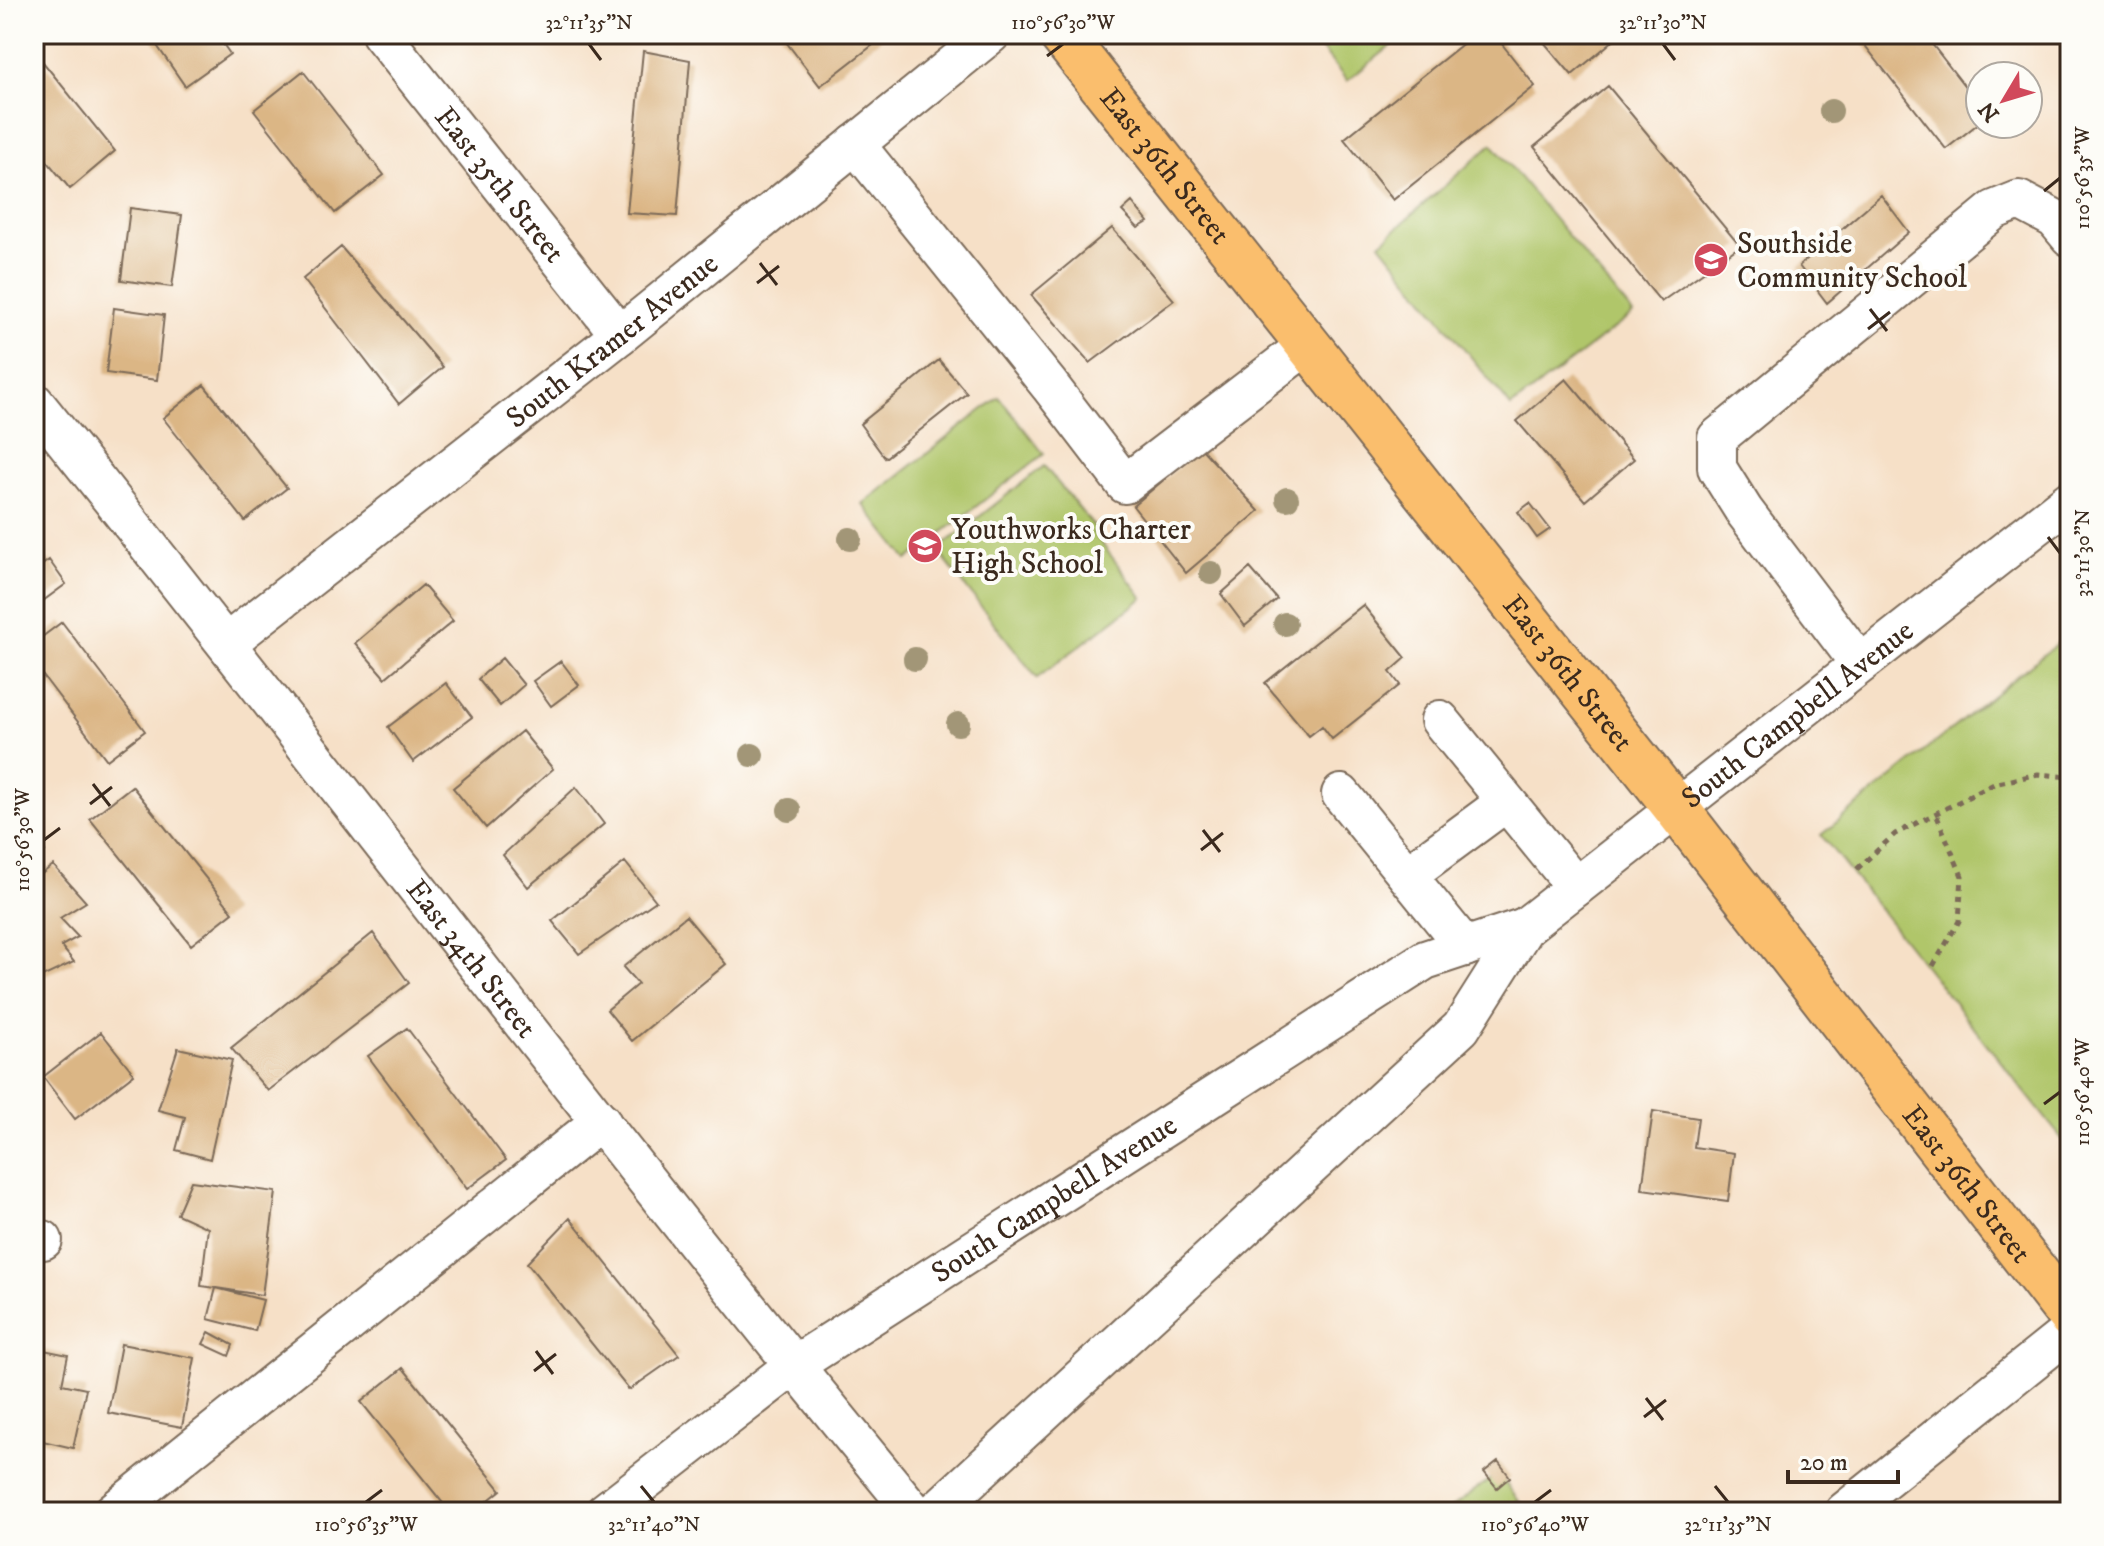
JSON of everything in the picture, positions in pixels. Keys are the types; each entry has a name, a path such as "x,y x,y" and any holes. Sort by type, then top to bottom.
{"main road":[{"name":"East 36th Street","path":"1061,34 1676,808 2070,1316"}],"street":[{"name":"East 35th Street","path":"381,34 620,335"},
{"name":"South Kramer Avenue","path":"228,642 620,335 991,34"},
{"path":"855,144 1041,374 1125,484 1307,345"},
{"path":"1860,664 1744,511 1717,468 1717,438 1994,210 2019,200 2055,219 2070,237"},
{"name":"East 34th Street","path":"34,402 228,642 793,1366 914,1512"},
{"name":"South Campbell Avenue","path":"935,1512 1461,1028 1525,927 2070,500"},
{"path":"1440,720 1576,887"},
{"path":"1341,794 1465,947"},
{"path":"1407,875 1506,802"},
{"name":"South Campbell Avenue","path":"605,1512 793,1366 1425,960 1525,927"},
{"path":"113,1512 601,1121"},
{"path":"1844,1512 2070,1331"}],"path":[{"path":"1857,869 1895,834 1994,784 2038,774 2070,777"},
{"path":"1933,966 1959,921 1962,876 1936,814"}],"green space":[{"path":"1310,34 1406,34 1347,81"},
{"path":"1492,144 1633,314 1511,407 1380,243"},
{"path":"999,397 1044,454 907,560 863,504"},
{"path":"1044,466 1096,529 1093,532 1143,598 1037,678 937,550"},
{"path":"2070,633 2070,1149 1821,835"},
{"path":"1498,1473 1527,1512 1446,1512"}],"building":[{"path":"149,34 216,34 230,54 185,86"},
{"path":"780,34 887,34 820,86"},
{"path":"1475,34 1494,34 1535,86 1393,200 1344,139"},
{"path":"1537,34 1621,34 1572,75"},
{"path":"1856,34 1924,34 1964,85 1964,135 1946,149"},
{"path":"34,51 115,151 70,189 34,145"},
{"path":"643,51 690,60 677,216 627,213"},
{"path":"303,71 384,175 335,213 254,110"},
{"path":"1608,86 1740,246 1661,302 1534,147"},
{"path":"1881,195 1909,232 1827,303 1799,266"},
{"path":"1132,202 1148,222 1138,228 1122,211"},
{"path":"130,208 182,215 172,287 121,280"},
{"path":"1112,228 1174,300 1090,363 1031,295"},
{"path":"341,247 443,367 399,404 303,279"},
{"path":"114,308 164,315 157,380 106,373"},
{"path":"939,360 967,393 885,458 860,424"},
{"path":"1566,379 1634,459 1585,501 1517,421"},
{"path":"204,385 287,488 245,521 163,418"},
{"path":"1201,448 1259,511 1186,573 1133,506"},
{"path":"1530,503 1550,529 1537,538 1518,512"},
{"path":"49,560 66,584 36,606 34,571"},
{"path":"1250,568 1277,599 1245,626 1221,594"},
{"path":"423,585 453,621 385,678 355,643"},
{"path":"1363,605 1406,658 1390,672 1400,685 1332,739 1322,726 1309,736 1265,683"},
{"path":"62,622 145,731 107,760 34,664 34,643"},
{"path":"502,658 524,685 500,706 478,679"},
{"path":"561,661 579,685 551,706 533,681"},
{"path":"446,683 472,717 413,762 388,727"},
{"path":"522,731 553,769 486,828 453,788"},
{"path":"132,786 233,912 191,945 90,819"},
{"path":"576,787 604,824 528,887 503,855"},
{"path":"34,836 45,851 34,859"},
{"path":"625,862 656,901 579,954 552,921"},
{"path":"53,865 86,902 60,918 78,937 61,946 74,962 34,981 34,880"},
{"path":"686,916 726,964 632,1041 607,1010 638,984 623,967"},
{"path":"373,933 409,983 268,1091 231,1048"},
{"path":"407,1028 506,1160 467,1189 368,1056"},
{"path":"101,1032 134,1074 75,1119 43,1077"},
{"path":"178,1048 232,1060 210,1159 176,1150 185,1117 158,1110"},
{"path":"1653,1111 1698,1118 1694,1147 1734,1153 1728,1201 1642,1189"},
{"path":"191,1181 276,1192 262,1295 201,1286 208,1228 177,1214"},
{"path":"570,1218 679,1355 629,1390 527,1263"},
{"path":"216,1288 263,1300 255,1331 208,1319"},
{"path":"209,1332 233,1345 229,1356 203,1344"},
{"path":"121,1344 195,1358 182,1427 108,1413"},
{"path":"34,1348 68,1355 62,1384 86,1389 73,1448 34,1439"},
{"path":"403,1368 501,1490 474,1512 450,1512 361,1402"},
{"path":"1498,1461 1510,1477 1497,1488 1484,1472"}],"place":[{"name":"Southside Community School","path":"1711,260"},
{"name":"Youthworks Charter High School","path":"925,546"}]}
